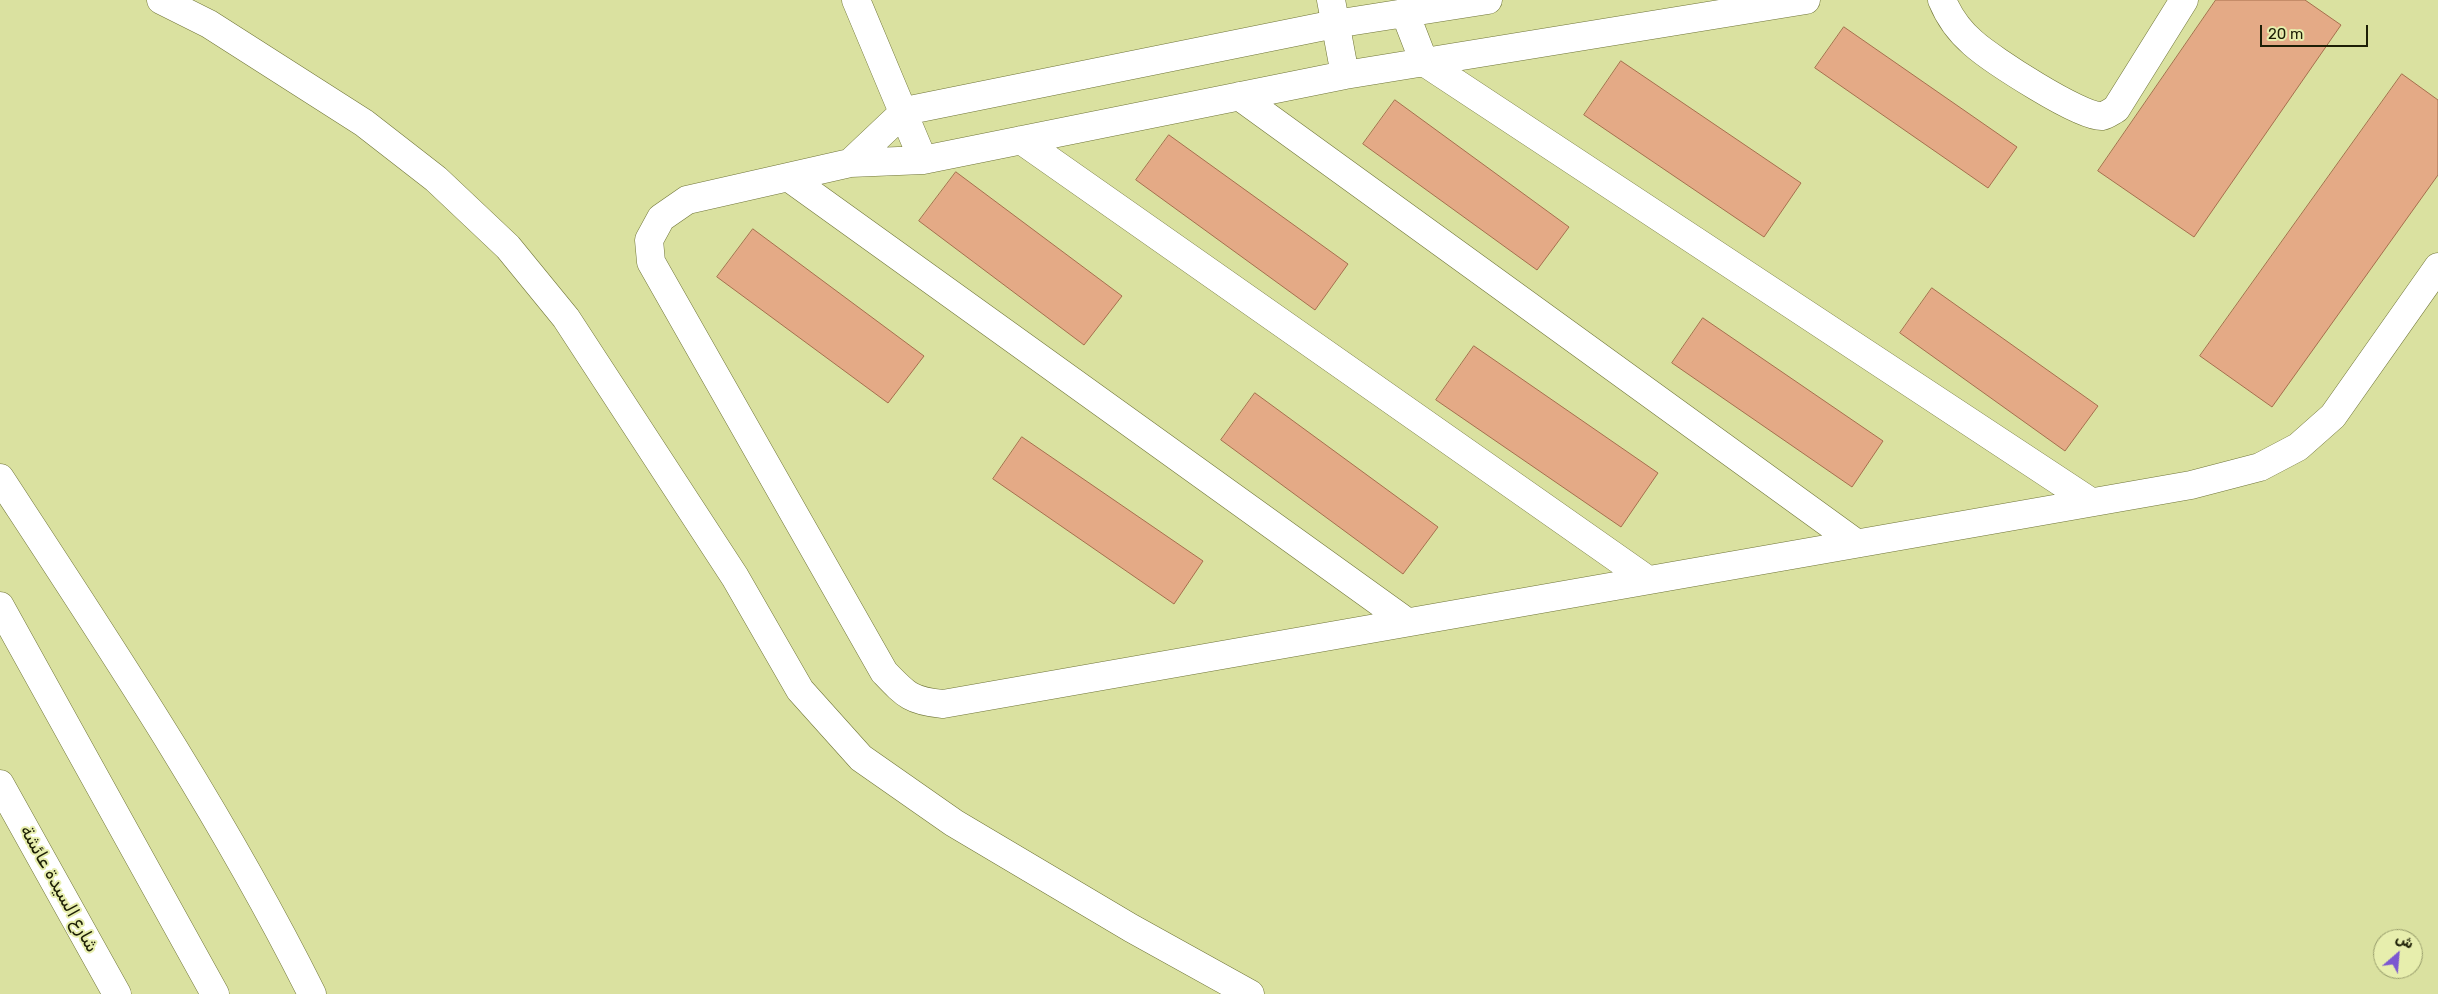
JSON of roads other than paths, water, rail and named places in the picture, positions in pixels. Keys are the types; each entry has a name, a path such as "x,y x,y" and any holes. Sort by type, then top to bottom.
{"street":[{"path":"160,0 209,24 364,123 436,179 508,247 566,318 736,577 800,690 861,758 954,823 1131,928 1250,994"},
{"path":"856,0 924,160"},
{"path":"850,164 904,111 1333,12 1405,13 1488,0"},
{"path":"1806,0 1345,75 924,160 850,164 686,200 661,218 649,240 651,262 884,672 900,688 920,702 943,704 2191,485 2260,467 2298,447 2333,416 2438,267"},
{"path":"1942,0 1955,25 1974,44 2058,100 2087,113 2103,116 2116,109 2184,0"},
{"path":"1333,12 1345,75"},
{"path":"1405,13 1424,62 2091,502"},
{"path":"1239,96 1856,544"},
{"path":"1021,140 1648,580"},
{"path":"788,177 1407,622"},
{"path":"0,478 136,686 274,920 312,994"},
{"path":"0,606 214,994"},
{"name":"شارع السيدة عائشة","path":"0,784 117,994"}]}
